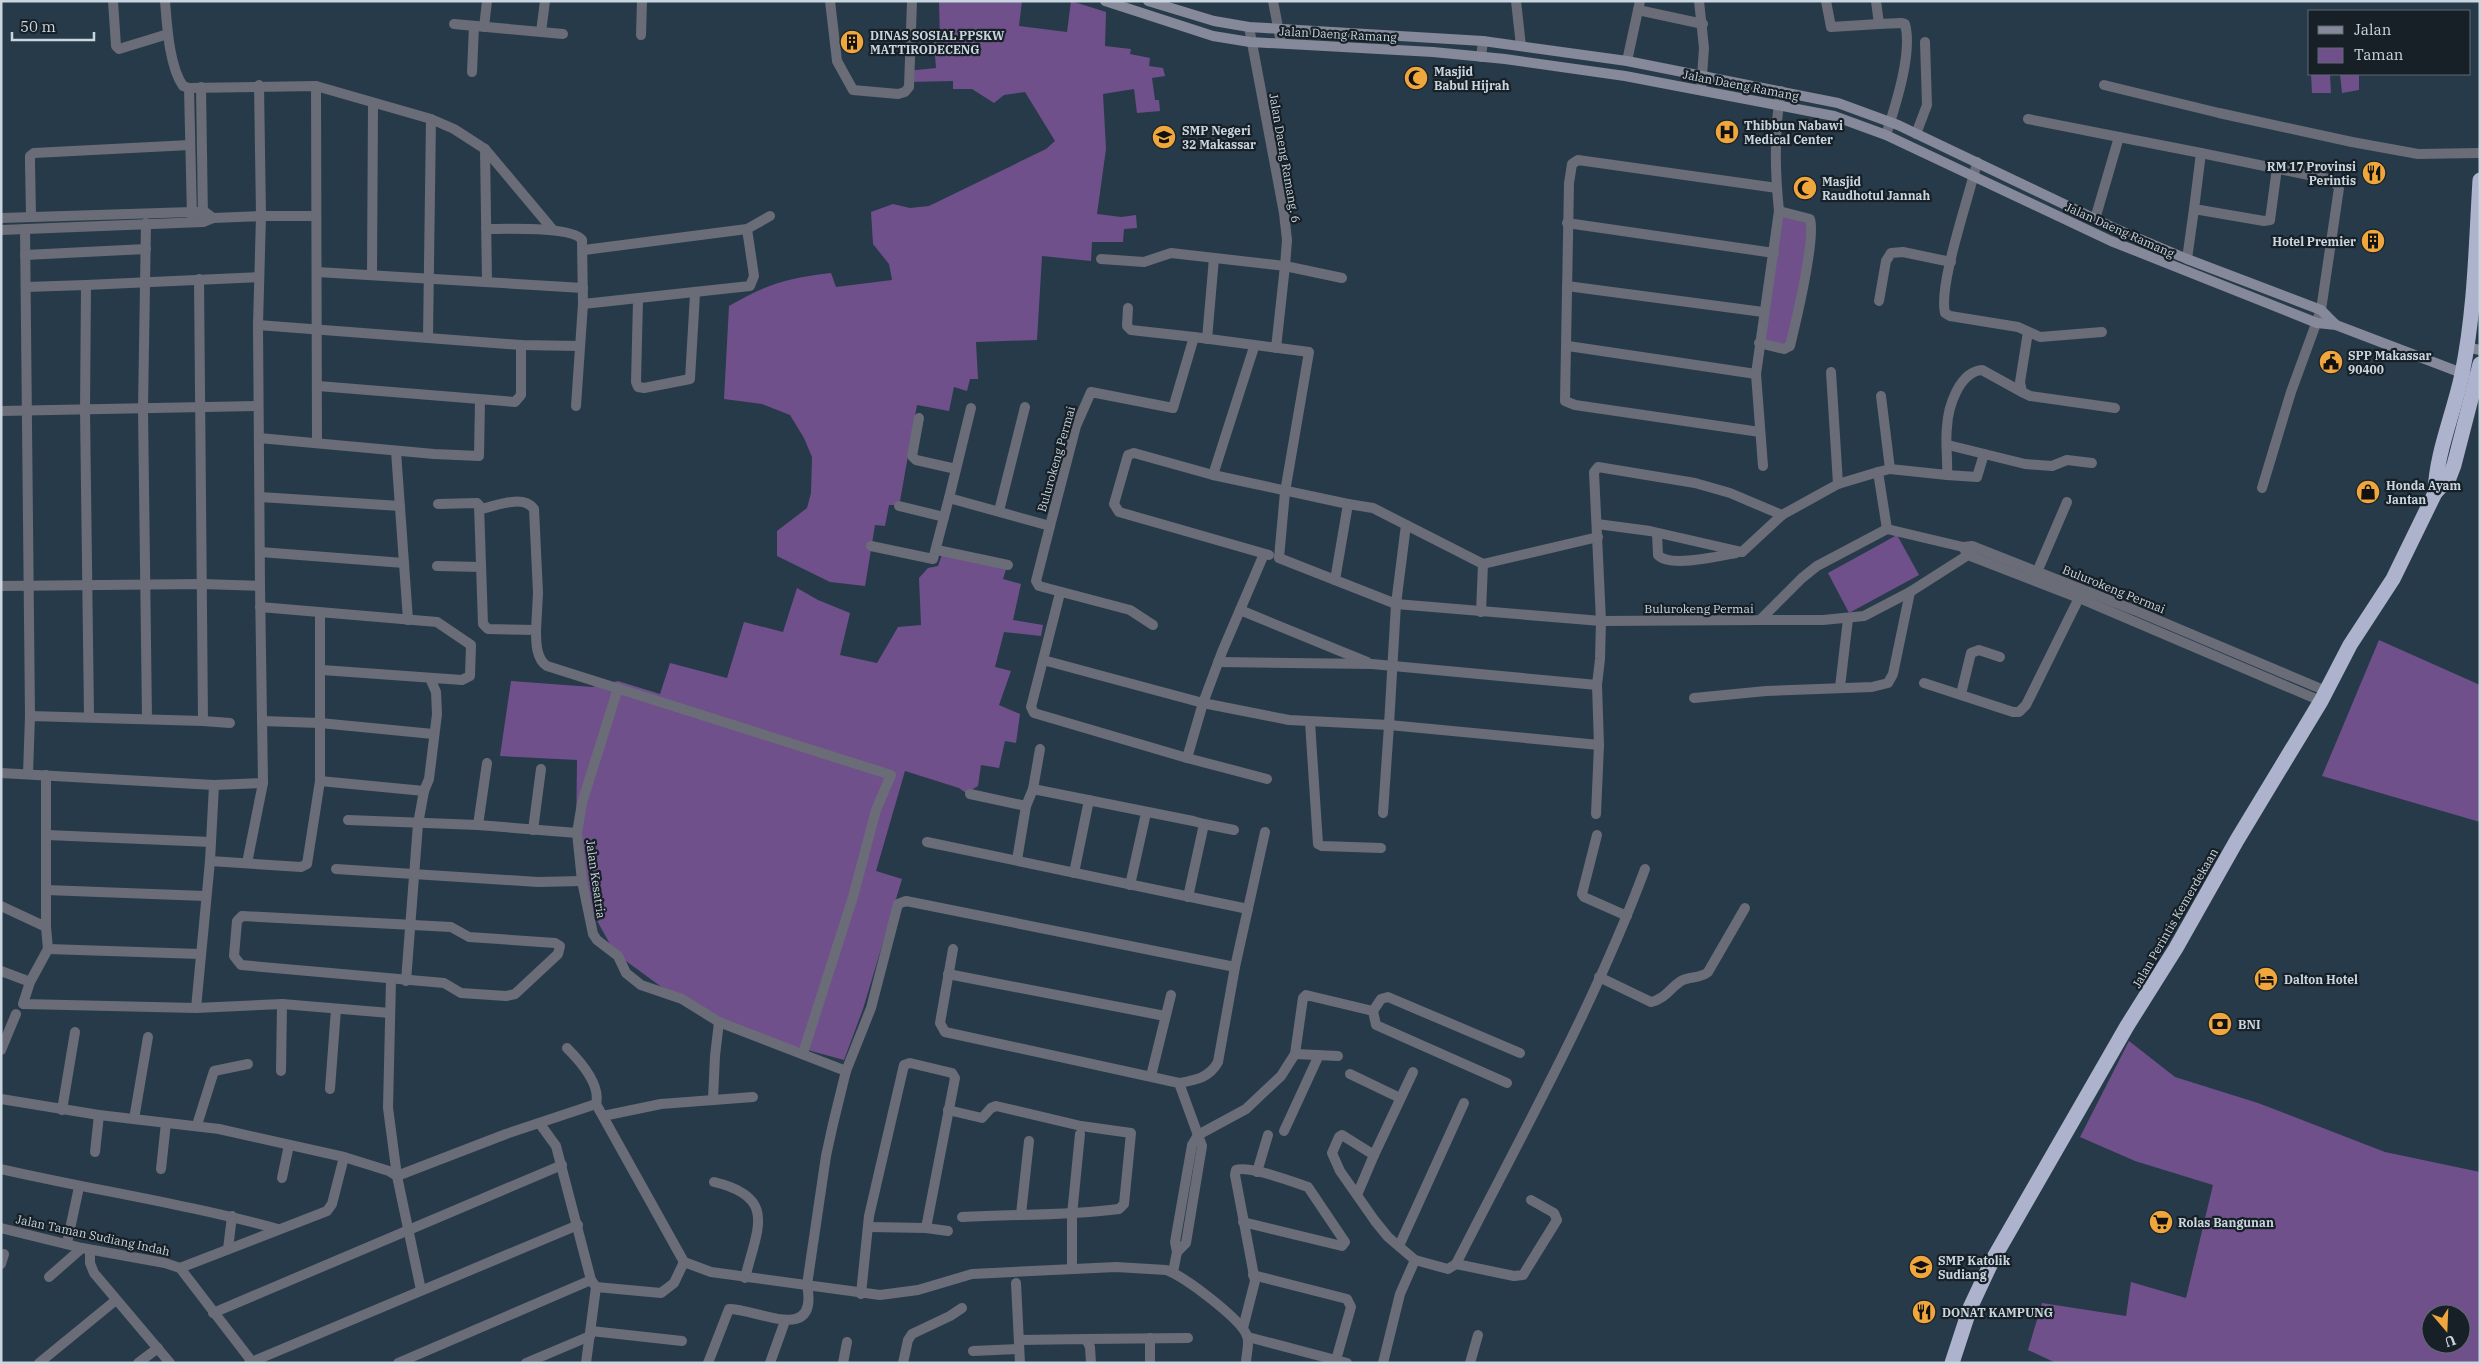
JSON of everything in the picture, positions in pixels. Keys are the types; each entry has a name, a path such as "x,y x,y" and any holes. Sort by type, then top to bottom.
{"highway":[{"name":"Jalan Perintis Kemerdekaan","path":"1952,1363 1970,1308 1992,1261 2127,1026 2176,948 2237,840 2324,696 2350,645 2393,579 2436,493 2436,474 2473,371 2475,272 2480,180"}],"main road":[{"name":"Jalan Daeng Ramang","path":"1105,1 1213,36 1250,42 1351,47 1481,57 1625,76 1834,116 1886,135 2111,241 2223,287 2317,323 2336,325 2473,371"},
{"name":"Jalan Daeng Ramang","path":"1148,1 1214,21 1249,27 1483,41 1627,61 1838,103 1890,122 2095,219 2188,259 2321,310 2336,325"},
{"path":"1351,47 1352,34"},
{"path":"2223,287 2228,274"}],"street":[{"path":"113,1 116,46 119,49 168,34"},
{"path":"166,1 168,34 180,82 189,88 259,85 316,86 373,104 431,119 454,130 485,149 553,230"},
{"path":"472,72 480,26 487,1"},
{"path":"541,32 545,1"},
{"path":"641,35 642,1"},
{"path":"830,1 836,61 853,90 898,94 905,92 909,87 912,1"},
{"path":"1273,1 1280,28 1281,43"},
{"path":"1516,1 1521,46"},
{"path":"1699,1 1703,24 1703,75 1701,90"},
{"path":"1826,1 1831,27 1905,24 1907,30 1900,83 1886,135"},
{"path":"1876,1 1879,24"},
{"path":"1627,61 1639,5 1703,24"},
{"path":"454,24 564,34"},
{"name":"Jalan Daeng Ramang. 6","path":"1249,27 1250,42 1284,213 1285,266 1276,348"},
{"path":"1481,57 1483,41"},
{"path":"1916,134 1927,105 1925,42"},
{"path":"1568,69 1571,53"},
{"path":"247,863 263,784 260,438 258,406 261,216 259,85"},
{"path":"2104,85 2219,113 2361,144 2418,154 2480,153"},
{"path":"316,86 315,216 318,444"},
{"path":"201,87 207,218"},
{"path":"189,88 192,217"},
{"path":"1763,466 1756,374 1779,210 1777,188 1778,105 1781,91"},
{"path":"372,276 373,104"},
{"path":"428,338 431,119"},
{"path":"2028,119 2332,180 2339,188 2321,310 2291,392 2262,488"},
{"path":"2095,219 2119,137"},
{"path":"32,216 30,156 34,153 190,145"},
{"path":"485,149 487,282"},
{"path":"2188,259 2201,153"},
{"path":"1760,432 1568,404 1564,397 1568,346 1567,223 1570,170 1572,164 1578,160 1777,188"},
{"path":"1977,162 1951,262 1944,306 1947,314 2018,327 2040,337 2102,332"},
{"path":"2194,209 2267,222 2271,216 2277,168"},
{"path":"1759,343 1784,349 1790,346 1812,228 1810,219 1779,210"},
{"path":"1,218 32,216 207,218 315,216"},
{"path":"584,250 747,229 770,216"},
{"path":"1,230 146,223 192,217"},
{"path":"146,223 143,409 147,718"},
{"path":"1567,223 1774,253"},
{"path":"25,229 30,716 28,774"},
{"path":"486,229 553,230 578,235 582,240 584,250 583,304 576,406"},
{"path":"583,304 695,294 752,285 754,276 747,229"},
{"path":"25,255 146,249"},
{"path":"1879,301 1886,260 1892,253 1903,252 1951,262"},
{"path":"1101,259 1144,262 1171,253 1285,266 1342,278"},
{"path":"1207,339 1214,258"},
{"path":"317,272 583,288"},
{"path":"26,287 259,276"},
{"path":"198,279 204,721"},
{"path":"86,285 85,410 90,716"},
{"path":"1567,286 1764,312"},
{"path":"638,300 636,382 638,387 644,388 690,379 695,294"},
{"path":"1128,308 1128,329 1254,347 1309,352 1285,492 1279,558"},
{"path":"258,325 521,345 579,346"},
{"path":"2022,392 2020,382 2028,332"},
{"name":"Bulurokeng Permai","path":"949,498 1050,526 1076,426 1088,394 1095,392 1168,409 1173,408 1194,337"},
{"path":"318,386 480,401 515,402 520,399 521,345"},
{"path":"1568,346 1756,374"},
{"path":"1254,347 1213,475 1285,492 1374,508 1483,564 1598,537"},
{"path":"1947,474 1947,427 1953,398 1964,380 1975,370 1982,370 2030,396 2116,408"},
{"path":"1831,372 1838,484"},
{"path":"1881,396 1890,469"},
{"path":"260,438 396,451 479,456 480,401"},
{"path":"1,411 258,406"},
{"path":"998,512 1025,407"},
{"path":"871,546 930,560 934,559 971,408"},
{"path":"919,418 912,456 916,460 956,469"},
{"path":"1948,445 2037,466 2054,466 2067,460 2092,463"},
{"path":"396,451 408,620"},
{"name":"Bulurokeng Permai","path":"1213,475 1131,452 1128,455 1114,504 1119,512 1279,558 1396,604 1601,621 1760,620 1802,578 1817,566 1888,529 1968,549 2037,572 2073,592 2133,615 2324,696"},
{"path":"1657,532 1658,555 1666,561 1694,560 1742,552 1782,514 1838,484 1890,469 1977,477 1984,454"},
{"path":"1596,814 1599,745 1597,685 1601,652 1601,621 1594,472 1598,467 1695,483 1730,493 1782,514"},
{"path":"1878,472 1888,529"},
{"path":"260,496 400,506"},
{"path":"481,509 516,502 527,502 534,509 538,593 536,630 539,655 543,663 554,669 891,775 876,810 853,897 803,1053"},
{"path":"2037,572 2068,502"},
{"path":"438,504 477,503 481,509 482,617 484,627 536,630"},
{"path":"1335,580 1348,504"},
{"path":"898,506 944,517"},
{"path":"1597,524 1657,532 1742,552"},
{"path":"1383,813 1396,604 1406,525"},
{"path":"1050,526 1036,581 1042,588 1130,610 1153,626"},
{"path":"1760,620 1848,619 1864,616 1910,592 1968,549 2073,592 2022,710 2014,712 1924,683"},
{"path":"937,550 1008,566"},
{"path":"260,552 404,563"},
{"path":"1187,758 1203,703 1218,662 1264,554"},
{"path":"1481,612 1483,564"},
{"path":"437,566 481,567"},
{"path":"1,586 202,584 260,586"},
{"path":"1694,698 1840,687 1882,686 1891,678 1910,592"},
{"path":"1060,593 1031,707 1034,713 1267,780"},
{"path":"260,607 442,624 470,645 470,676 462,680 322,670"},
{"path":"1240,610 1372,664"},
{"path":"210,861 301,867 307,864 320,781 322,670 320,613"},
{"path":"1840,687 1848,619"},
{"path":"1960,694 1971,652 1979,650 2000,657"},
{"path":"1043,660 1203,703 1262,716 1310,722 1389,725 1599,745"},
{"path":"1218,662 1372,664 1597,685"},
{"path":"406,981 418,824 424,791 429,778 438,701 430,678"},
{"name":"Jalan Kesatria","path":"618,688 582,803 577,833 582,881 591,930 597,940 618,956 622,968 632,980 650,990 682,999 719,1022 846,1071"},
{"path":"30,716 90,716 230,723"},
{"path":"262,721 320,723 433,734"},
{"path":"1310,722 1318,844 1322,846 1381,848"},
{"path":"1017,860 1026,806 1033,789 1040,748"},
{"path":"478,825 487,763"},
{"path":"533,830 541,769"},
{"path":"1,773 214,785 263,784"},
{"path":"46,775 46,927 48,949 30,982 23,1004 196,1008 282,1004 390,1013"},
{"path":"320,781 424,791"},
{"path":"196,1008 205,896 210,861 214,785"},
{"path":"1033,789 1234,830"},
{"path":"970,794 1026,806"},
{"path":"1074,873 1089,800"},
{"path":"1130,885 1146,813"},
{"path":"348,820 478,825 577,833"},
{"path":"1188,897 1204,824"},
{"path":"953,949 940,1023 945,1032 1179,1083 1199,1080 1214,1070 1218,1062 1235,967 1265,832"},
{"path":"47,835 211,842"},
{"path":"1597,835 1582,894 1584,898 1627,916"},
{"path":"927,842 1248,909"},
{"path":"336,869 538,882 582,881"},
{"path":"1374,1155 1344,1136 1339,1137 1332,1151 1332,1156 1340,1171 1375,1221 1399,1246 1415,1260 1448,1269 1456,1264 1548,1086 1627,916 1645,869"},
{"path":"46,890 205,896"},
{"path":"708,1363 729,1309 785,1321 796,1318 808,1310 810,1304 808,1285 826,1156 846,1071 871,1008 896,907 902,902 1235,967"},
{"path":"1,906 46,927"},
{"path":"1599,977 1651,1002 1661,1000 1682,981 1702,977 1708,972 1745,908"},
{"path":"248,916 451,927 469,937 555,943 560,946 558,954 519,991 510,996 461,993 444,983 391,980 241,965 234,956 236,921 238,918 248,916"},
{"path":"48,949 200,954"},
{"path":"1,971 25,980"},
{"path":"948,974 1166,1016"},
{"path":"391,980 387,1097 397,1176 421,1290"},
{"path":"1151,1076 1171,995"},
{"path":"1173,1272 1177,1252 1174,1242 1192,1145 1198,1135 1236,1116 1252,1104 1281,1076 1295,1054 1303,998 1306,995 1373,1011"},
{"path":"1506,1084 1376,1025 1373,1011 1382,999 1388,997 1520,1053"},
{"path":"280,1071 282,1004"},
{"path":"330,1089 336,1009"},
{"path":"1,1050 16,1014"},
{"path":"713,1099 715,1047 719,1022"},
{"path":"62,1110 75,1032"},
{"path":"134,1119 148,1037"},
{"path":"567,1048 579,1060 594,1086 597,1098 596,1104 684,1262 711,1272 745,1278 880,1295 918,1290 972,1274 1072,1268 1151,1268 1173,1272 1202,1292 1246,1333 1347,1363"},
{"path":"1295,1054 1338,1056"},
{"path":"1284,1130 1318,1055"},
{"path":"197,1125 214,1072 248,1064"},
{"path":"862,1294 869,1216 904,1065 919,1064 954,1075 926,1228"},
{"path":"1357,1195 1413,1072"},
{"path":"1350,1074 1400,1098"},
{"path":"1179,1083 1198,1135"},
{"path":"603,1116 652,1105 753,1097"},
{"path":"1,1099 99,1115 197,1125 344,1157 397,1176 506,1134 596,1104"},
{"path":"1399,1246 1464,1103"},
{"path":"948,1110 982,1118 991,1108 996,1106 1081,1126 1131,1133 1122,1208 1072,1215 1021,1214 962,1217"},
{"path":"95,1152 99,1115"},
{"path":"161,1169 166,1123"},
{"path":"540,1124 556,1146 594,1283 586,1363"},
{"path":"1072,1268 1072,1215 1080,1134"},
{"path":"1257,1172 1268,1135"},
{"path":"1021,1214 1029,1141"},
{"path":"282,1178 289,1145"},
{"path":"180,1268 330,1209 344,1157"},
{"path":"214,1313 562,1165"},
{"path":"1243,1222 1342,1246 1345,1244 1311,1189 1240,1168 1235,1172 1243,1222 1254,1275 1255,1286 1246,1333 1246,1363"},
{"path":"1,1169 79,1187 232,1216 278,1228"},
{"path":"714,1182 733,1187 751,1197 756,1204 759,1224 745,1278"},
{"path":"68,1243 79,1187"},
{"path":"1456,1264 1514,1276 1523,1275 1557,1220 1554,1213 1531,1200"},
{"path":"228,1249 232,1216"},
{"path":"251,1362 578,1225"},
{"name":"Jalan Taman Sudiang Indah","path":"1,1228 68,1243 86,1249 165,1263 180,1268 251,1362"},
{"path":"869,1228 948,1230"},
{"path":"49,1277 86,1249 92,1268 116,1300 170,1363"},
{"path":"1383,1363 1400,1294 1415,1260"},
{"path":"398,1363 594,1283 660,1293 674,1284 684,1262"},
{"path":"1254,1275 1347,1299 1351,1307 1336,1360"},
{"path":"1016,1283 1020,1363"},
{"path":"39,1363 116,1300"},
{"path":"903,1363 908,1340 912,1334 950,1316 962,1308"},
{"path":"770,1363 785,1321"},
{"path":"526,1363 590,1334 682,1341"},
{"path":"1470,1363 1478,1336"},
{"path":"1150,1338 1150,1363"},
{"path":"973,1351 1086,1339 1188,1338"},
{"path":"1086,1339 1090,1347 1091,1363"},
{"path":"843,1363 847,1342"},
{"path":"138,1363 158,1348"}],"green space":[{"path":"939,1 1022,1 1019,26 1067,32 1071,1 1106,12 1105,46 1131,49 1130,54 1150,58 1149,66 1163,68 1165,76 1152,78 1155,100 1159,100 1160,111 1137,113 1134,89 1103,94 1106,149 1097,214 1121,217 1136,215 1137,228 1124,229 1123,242 1092,242 1091,261 1042,256 1037,340 976,342 978,379 970,379 967,391 954,387 949,411 917,405 900,501 896,505 889,505 885,526 875,525 865,586 830,582 777,556 777,531 807,508 811,493 812,457 804,438 790,415 762,404 724,399 729,306 766,287 816,275 831,273 836,287 892,280 889,264 873,244 871,212 893,204 910,208 929,206 1046,149 1055,141 1025,92 1004,95 994,103 972,89 953,89 953,81 908,82 907,71 936,68 934,42 940,42"},
{"path":"2311,75 2330,75 2331,93 2312,93"},
{"path":"2340,75 2359,75 2359,90 2342,93"},
{"path":"1783,215 1808,224 1803,274 1786,346 1761,342"},
{"path":"1897,535 1919,575 1849,613 1828,573"},
{"path":"943,552 1007,566 1003,579 1021,584 1013,620 1043,625 1041,636 1004,632 995,667 1011,671 999,705 1020,714 1016,743 1005,741 999,768 981,765 978,786 966,793 959,788 905,771 876,871 902,879 863,1009 844,1060 764,1038 689,1007 615,953 586,901 576,839 577,760 500,756 511,681 592,687 618,681 660,694 670,663 727,678 744,622 783,632 797,588 818,600 850,613 840,655 877,663 898,627 921,625 919,578 928,568 938,566"},
{"path":"2379,640 2480,685 2480,822 2322,776"},
{"path":"2129,1041 2175,1077 2258,1103 2385,1152 2480,1172 2480,1363 2056,1363 2028,1350 2042,1303 2126,1316 2131,1282 2186,1298 2213,1185 2135,1161 2080,1137"}],"place":[{"name":"DINAS SOSIAL PPSKW MATTIRODECENG","path":"852,42"},
{"name":"Masjid Babul Hijrah","path":"1416,78"},
{"name":"Thibbun Nabawi Medical Center","path":"1727,132"},
{"name":"SMP Negeri 32 Makassar","path":"1164,137"},
{"name":"RM 17 Provinsi Perintis","path":"2374,173"},
{"name":"Masjid Raudhotul Jannah","path":"1805,188"},
{"name":"Hotel Premier","path":"2373,241"},
{"name":"SPP Makassar 90400","path":"2331,362"},
{"name":"Honda Ayam Jantan","path":"2368,492"},
{"name":"Dalton Hotel","path":"2266,979"},
{"name":"BNI","path":"2220,1024"},
{"name":"Rolas Bangunan","path":"2161,1222"},
{"name":"SMP Katolik Sudiang","path":"1921,1267"},
{"name":"DONAT KAMPUNG","path":"1924,1312"}]}
